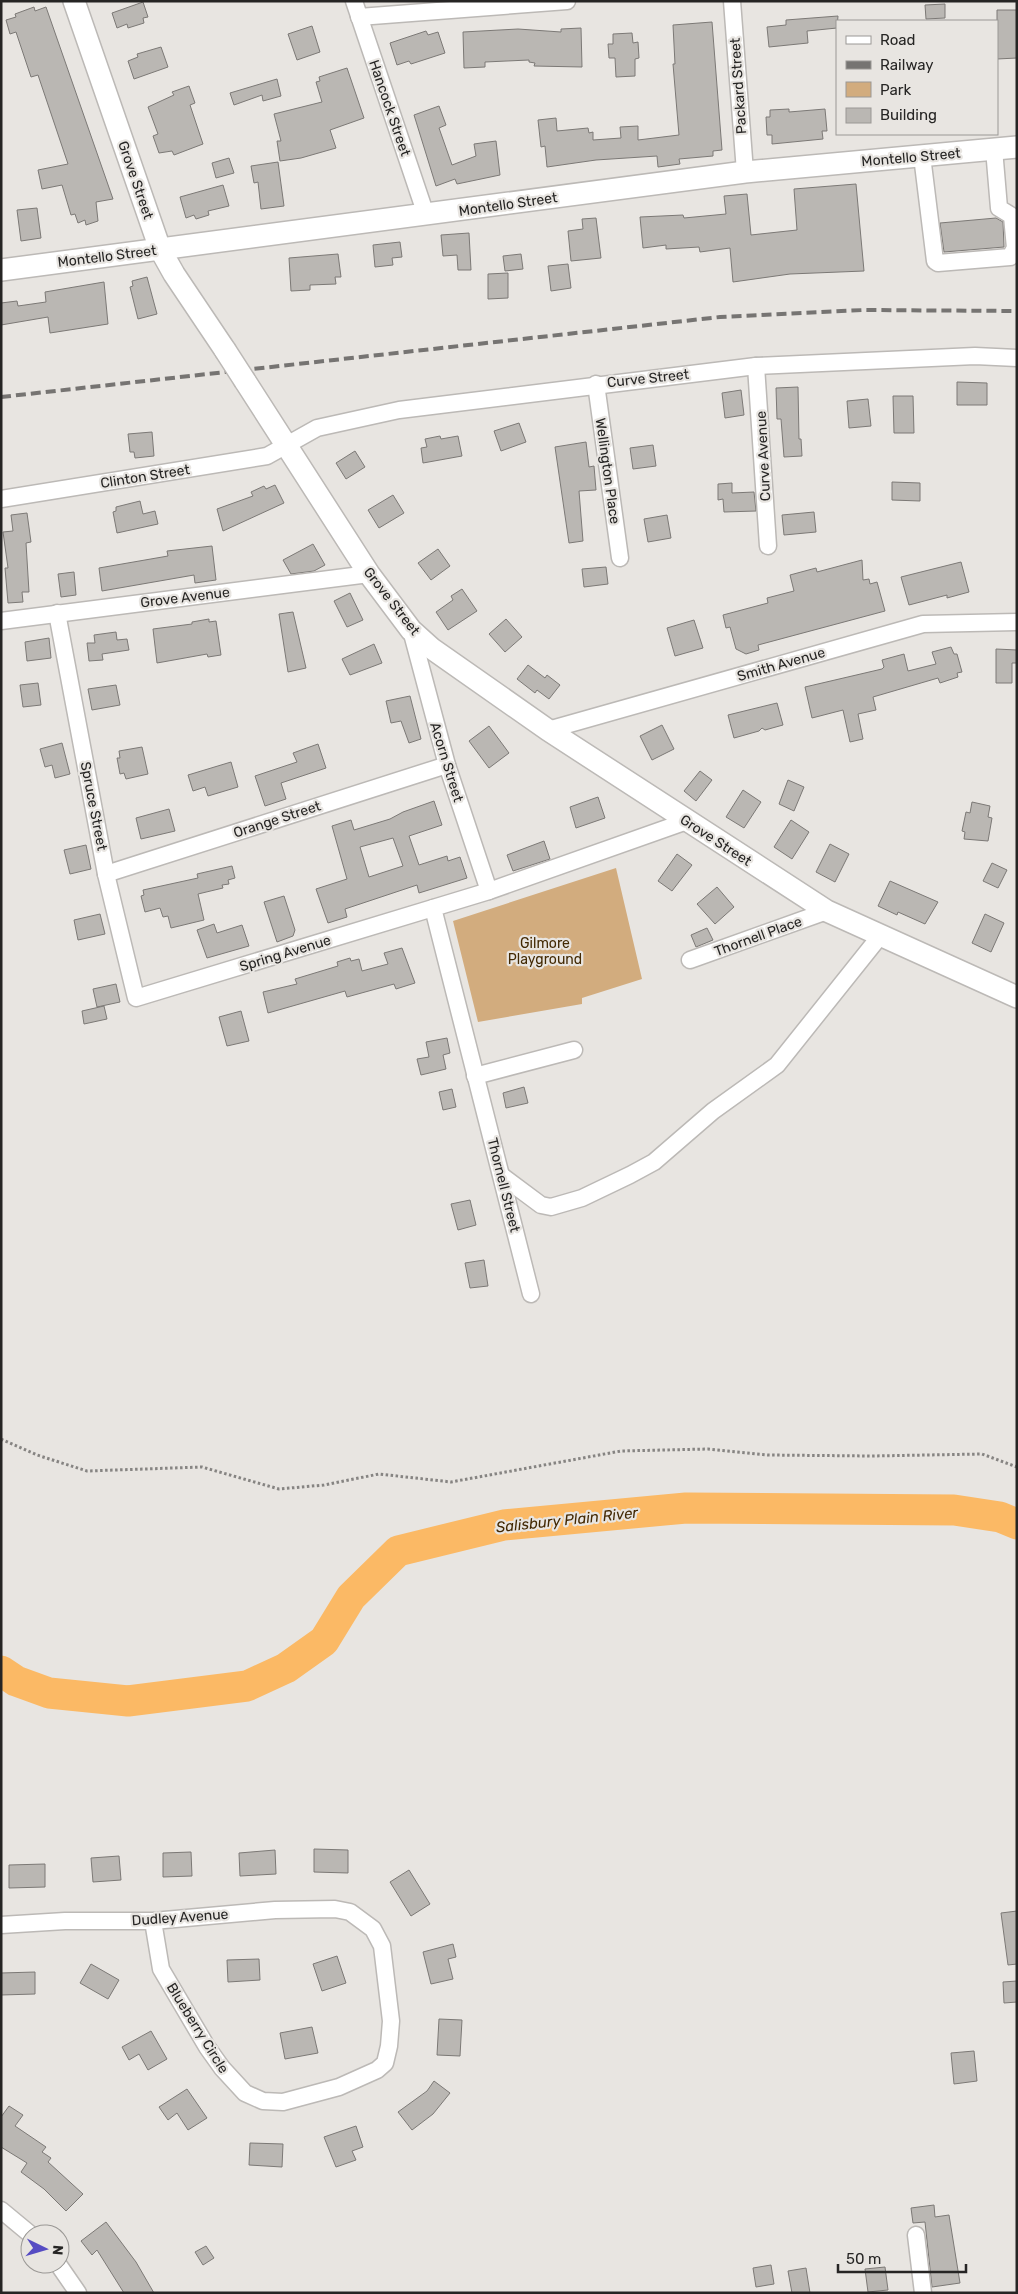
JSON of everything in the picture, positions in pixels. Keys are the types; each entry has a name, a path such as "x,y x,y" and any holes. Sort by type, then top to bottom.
{"main road":[{"name":"Grove Street","path":"74,1 160,249 174,274 369,574 412,630 431,648 548,730 827,911 1017,996"},
{"name":"Montello Street","path":"1,270 744,172 1017,147"}],"street":[{"name":"Hancock Street","path":"354,1 426,215"},
{"path":"360,17 567,1"},
{"name":"Packard Street","path":"732,1 744,172"},
{"path":"922,156 935,261 938,263 1010,257 1015,248 1012,216 999,208 994,149"},
{"name":"Curve Street","path":"286,446 317,428 399,410 596,384 756,366 975,356 1017,358"},
{"name":"Curve Avenue","path":"756,366 768,546"},
{"name":"Wellington Place","path":"596,384 620,558"},
{"name":"Clinton Street","path":"1,499 267,456 286,446"},
{"name":"Grove Avenue","path":"1,621 369,574"},
{"name":"Spruce Street","path":"57,613 106,874 136,998"},
{"name":"Smith Avenue","path":"548,730 923,624 1017,622"},
{"name":"Acorn Street","path":"412,630 447,765 489,892"},
{"name":"Orange Street","path":"106,874 447,765"},
{"name":"Spring Avenue","path":"136,998 489,892 688,821"},
{"path":"433,908 475,1076 574,1050"},
{"name":"Thornell Place","path":"690,960 827,911"},
{"path":"502,1176 541,1205 551,1207 582,1198 630,1176 654,1162 713,1111 777,1065 880,936"},
{"name":"Thornell Street","path":"475,1076 531,1294"},
{"name":"Dudley Avenue","path":"1,1925 65,1921 153,1921 275,1910 329,1909"},
{"name":"Blueberry Circle","path":"153,1921 161,1969 207,2047 236,2085 254,2097 272,2103 338,2087 366,2076 385,2063 388,2055 391,2021 382,1946 373,1929 358,1916 350,1912 329,1909"},
{"path":"1,2210 20,2226"},
{"path":"916,2235 923,2293"},
{"path":"65,2274 78,2293"}],"path":[{"path":"1,1438 37,1455 88,1471 202,1467 279,1489 324,1485 379,1474 451,1482 621,1451 708,1449 768,1455 872,1456 982,1454 1017,1467"}],"green space":[{"name":"Gilmore Playground","path":"616,868 642,979 582,998 582,1004 478,1022 453,921"}],"building":[{"path":"143,2 148,17 143,18 144,23 128,28 127,24 117,28 112,13"},
{"path":"945,4 945,18 926,19 925,5"},
{"path":"34,7 35,11 46,7 113,199 96,202 98,221 86,225 85,220 78,223 75,214 71,215 62,185 42,189 38,170 68,164 38,75 31,77 16,32 10,34 6,20 16,17 15,14"},
{"path":"997,10 1017,10 1017,58 998,59"},
{"path":"838,16 836,28 807,31 808,43 769,47 767,27 786,25 786,20"},
{"path":"712,22 722,150 713,151 713,156 679,159 680,164 658,167 657,156 596,160 547,167 545,146 541,147 538,120 556,118 557,131 588,128 589,133 593,132 593,140 621,138 620,127 638,126 638,140 679,135 673,64 675,64 673,25"},
{"path":"312,26 320,52 297,60 288,34"},
{"path":"581,28 582,67 534,66 535,63 529,62 529,60 485,62 485,67 464,68 463,32 518,29 561,32 561,29"},
{"path":"426,31 428,35 438,32 445,53 411,64 409,61 397,65 390,43"},
{"path":"632,33 633,43 638,42 639,58 635,59 635,76 616,77 615,58 609,58 608,44 613,44 613,34"},
{"path":"161,47 168,67 134,79 128,61 138,57 137,54"},
{"path":"347,68 364,118 330,130 336,148 301,158 280,161 277,141 281,141 274,114 322,102 316,82 320,81 319,77"},
{"path":"277,79 281,96 263,101 262,95 234,105 230,93"},
{"path":"189,86 195,103 190,105 203,144 174,155 172,151 159,153 153,136 158,134 148,107 174,95 172,92"},
{"path":"439,106 446,125 439,128 452,165 476,156 474,144 496,141 500,175 457,184 455,179 436,186 414,115"},
{"path":"789,109 789,112 825,109 827,131 822,131 823,139 772,144 772,135 767,135 766,117 770,117 770,110"},
{"path":"229,158 234,173 216,178 212,163"},
{"path":"278,162 284,206 261,209 258,182 254,183 251,166"},
{"path":"856,184 864,271 790,274 733,282 730,248 700,252 699,247 666,249 666,245 643,248 640,217 683,215 684,218 726,214 724,196 747,194 751,235 797,230 794,189"},
{"path":"223,185 229,206 208,211 209,215 196,219 194,215 186,218 180,197"},
{"path":"37,208 41,238 21,241 17,210"},
{"path":"596,218 601,258 571,261 568,231 583,229 582,219"},
{"path":"996,218 1003,222 1004,247 944,252 940,223"},
{"path":"469,233 471,270 458,270 457,255 443,256 441,235"},
{"path":"400,242 402,257 392,258 393,265 375,267 373,245"},
{"path":"338,254 341,277 335,277 336,284 310,285 310,290 291,291 289,258"},
{"path":"521,254 523,269 505,271 503,256"},
{"path":"568,264 571,288 551,291 548,266"},
{"path":"508,273 508,298 488,299 488,274"},
{"path":"147,277 157,314 138,319 130,287 133,286 132,281"},
{"path":"104,282 108,324 50,333 48,317 1,325 1,303 17,301 18,306 46,302 45,292"},
{"path":"957,382 987,383 987,405 957,405"},
{"path":"798,387 799,439 801,439 802,456 784,457 781,419 777,419 776,388"},
{"path":"741,390 744,415 725,418 722,393"},
{"path":"893,396 913,396 914,433 894,433"},
{"path":"868,399 871,426 849,428 847,401"},
{"path":"519,423 526,442 501,451 494,431"},
{"path":"152,432 154,456 135,458 134,452 130,452 128,434"},
{"path":"440,436 441,439 458,436 462,456 423,463 421,448 427,447 425,439"},
{"path":"586,442 589,467 594,466 596,490 579,491 583,541 569,543 555,447"},
{"path":"653,445 656,466 633,469 630,448"},
{"path":"355,451 365,467 346,479 336,463"},
{"path":"892,482 920,483 920,501 892,500"},
{"path":"732,483 732,493 754,492 756,511 724,512 723,499 718,500 718,484"},
{"path":"275,485 284,503 223,531 217,509 253,496 251,492 264,486 266,489"},
{"path":"393,495 404,513 379,528 368,510"},
{"path":"140,501 143,514 155,511 158,524 117,533 113,512 116,511 116,507"},
{"path":"814,512 816,532 784,535 782,515"},
{"path":"27,513 31,542 26,543 29,592 22,592 23,602 8,603 5,568 8,568 3,532 13,531 11,515"},
{"path":"667,515 671,538 648,542 644,519"},
{"path":"313,544 325,565 314,571 291,574 283,560"},
{"path":"212,546 216,580 195,583 194,575 102,591 99,568 168,556 167,551"},
{"path":"438,549 450,566 431,580 418,563"},
{"path":"862,560 863,580 869,579 870,584 877,582 885,611 758,645 759,650 746,654 736,649 730,627 726,628 723,615 768,603 767,598 794,591 790,575 816,568 817,572"},
{"path":"961,562 969,592 947,598 947,595 909,605 901,577"},
{"path":"606,567 608,584 584,587 582,569"},
{"path":"74,572 76,595 61,597 58,574"},
{"path":"462,589 477,611 448,630 436,612 453,600 451,596"},
{"path":"350,593 363,620 347,627 334,601"},
{"path":"293,612 306,668 288,672 279,614"},
{"path":"209,619 209,622 216,621 221,655 208,657 207,654 157,663 153,629 192,624 192,622"},
{"path":"506,619 522,637 505,652 489,634"},
{"path":"694,620 703,648 675,656 667,628"},
{"path":"116,632 117,640 127,639 129,650 102,654 103,660 89,661 87,643 95,643 94,635"},
{"path":"49,638 51,658 27,661 25,642"},
{"path":"374,644 382,663 350,675 342,659"},
{"path":"951,647 954,654 957,654 962,672 957,673 958,677 940,683 938,678 873,697 876,710 858,714 863,739 850,742 843,710 812,718 805,687 882,669 884,667 882,660 904,654 908,671 936,664 932,652"},
{"path":"996,649 1017,650 1017,663 1012,663 1012,683 996,683"},
{"path":"528,665 545,678 547,675 560,685 549,699 537,690 535,693 517,679"},
{"path":"38,683 41,705 23,707 20,685"},
{"path":"116,685 120,705 92,710 88,689"},
{"path":"410,696 421,739 409,743 401,721 391,723 386,701"},
{"path":"777,703 783,725 765,730 762,728 759,731 734,738 728,715"},
{"path":"662,725 674,749 652,760 640,736"},
{"path":"489,726 509,753 489,768 469,741"},
{"path":"62,743 70,774 55,778 52,765 45,767 40,749"},
{"path":"318,744 326,768 281,783 286,799 265,806 255,776 297,762 293,753"},
{"path":"142,747 148,774 126,779 124,773 120,774 117,758 120,758 119,751"},
{"path":"231,762 238,787 208,796 205,787 193,791 188,775"},
{"path":"700,771 712,780 696,801 684,791"},
{"path":"788,780 804,787 794,811 779,804"},
{"path":"743,790 761,802 744,828 726,817"},
{"path":"598,797 605,818 576,828 570,807"},
{"path":"434,801 442,825 409,836 419,865 447,856 448,861 460,857 467,878 419,893 417,885 345,909 347,917 328,923 316,889 347,879 332,826 351,820 354,830 390,819 403,812","holes":["393,838 403,866 369,877 360,847"]},
{"path":"972,802 990,806 988,817 992,818 988,841 964,839 965,832 962,831 966,812 970,813"},
{"path":"169,809 175,831 141,839 136,818"},
{"path":"791,820 809,832 792,859 774,847"},
{"path":"544,841 550,859 513,871 507,855"},
{"path":"830,844 849,854 835,882 816,872"},
{"path":"86,845 91,869 70,874 64,850"},
{"path":"677,854 692,865 672,891 658,881"},
{"path":"992,863 1007,870 998,888 983,881"},
{"path":"232,866 235,878 228,880 229,884 222,885 223,888 198,894 204,920 171,928 168,916 163,917 160,908 145,912 141,896 144,895 143,890 198,878 197,874"},
{"path":"890,881 938,902 925,924 898,912 897,915 878,906"},
{"path":"717,887 734,907 715,924 697,904"},
{"path":"284,896 295,930 293,936 277,942 264,902"},
{"path":"100,914 105,934 78,940 74,920"},
{"path":"985,914 1004,923 991,952 972,943"},
{"path":"214,924 217,933 242,925 249,946 207,958 197,930"},
{"path":"707,928 713,940 696,947 691,935"},
{"path":"402,948 415,983 396,989 394,984 347,997 345,991 268,1013 263,992 297,984 295,979 338,966 337,962 350,958 351,961 359,959 362,971 388,964 384,953"},
{"path":"116,984 120,1002 97,1007 93,989"},
{"path":"104,1006 107,1019 84,1024 82,1011"},
{"path":"241,1011 249,1041 227,1046 219,1017"},
{"path":"447,1038 450,1053 443,1055 446,1069 421,1075 417,1059 429,1057 426,1042"},
{"path":"524,1087 528,1103 506,1108 503,1093"},
{"path":"452,1089 456,1107 443,1110 439,1092"},
{"path":"470,1200 476,1225 458,1230 451,1204"},
{"path":"484,1260 488,1286 470,1288 465,1263"},
{"path":"314,1849 348,1850 348,1873 314,1872"},
{"path":"275,1850 276,1874 240,1876 239,1853"},
{"path":"191,1852 192,1876 163,1877 163,1853"},
{"path":"119,1856 121,1880 93,1882 91,1858"},
{"path":"45,1864 45,1887 9,1888 9,1865"},
{"path":"409,1870 430,1904 411,1916 390,1882"},
{"path":"1017,1911 1017,1964 1008,1965 1001,1913"},
{"path":"453,1944 456,1957 448,1959 453,1979 431,1984 423,1952"},
{"path":"337,1956 346,1983 322,1991 313,1964"},
{"path":"259,1959 260,1980 228,1982 227,1960"},
{"path":"91,1964 119,1980 108,1999 80,1983"},
{"path":"35,1972 35,1994 1,1995 1,1973"},
{"path":"1017,1981 1017,2002 1004,2003 1003,1982"},
{"path":"439,2019 462,2020 460,2056 437,2055"},
{"path":"312,2027 318,2053 285,2059 280,2033"},
{"path":"151,2031 167,2059 148,2070 139,2054 129,2060 122,2047"},
{"path":"974,2051 977,2081 954,2084 951,2053"},
{"path":"434,2081 450,2093 433,2114 412,2130 398,2112 427,2091"},
{"path":"187,2089 207,2118 188,2130 177,2113 168,2120 159,2107"},
{"path":"9,2106 23,2115 15,2126 46,2147 42,2152 51,2158 48,2162 83,2194 66,2211 44,2189 21,2172 27,2163 1,2147 1,2117"},
{"path":"356,2126 363,2147 352,2151 356,2160 336,2167 324,2137"},
{"path":"250,2143 283,2144 282,2167 249,2165"},
{"path":"934,2205 935,2217 949,2215 960,2283 932,2287 925,2222 913,2223 911,2208"},
{"path":"106,2222 136,2262 154,2293 124,2293 97,2250 92,2255 81,2241"},
{"path":"206,2246 214,2258 203,2265 195,2252"},
{"path":"771,2265 774,2284 756,2287 753,2268"},
{"path":"885,2267 888,2290 868,2292 865,2269"},
{"path":"806,2268 810,2293 792,2293 788,2271"}],"waterway":[{"name":"Salisbury Plain River","path":"1,1671 16,1681 49,1693 128,1701 247,1686 286,1668 324,1641 351,1597 398,1551 504,1525 686,1508 954,1510 1000,1517 1017,1524"}],"railway":[{"path":"1,397 720,317 864,310 1017,311"}]}
